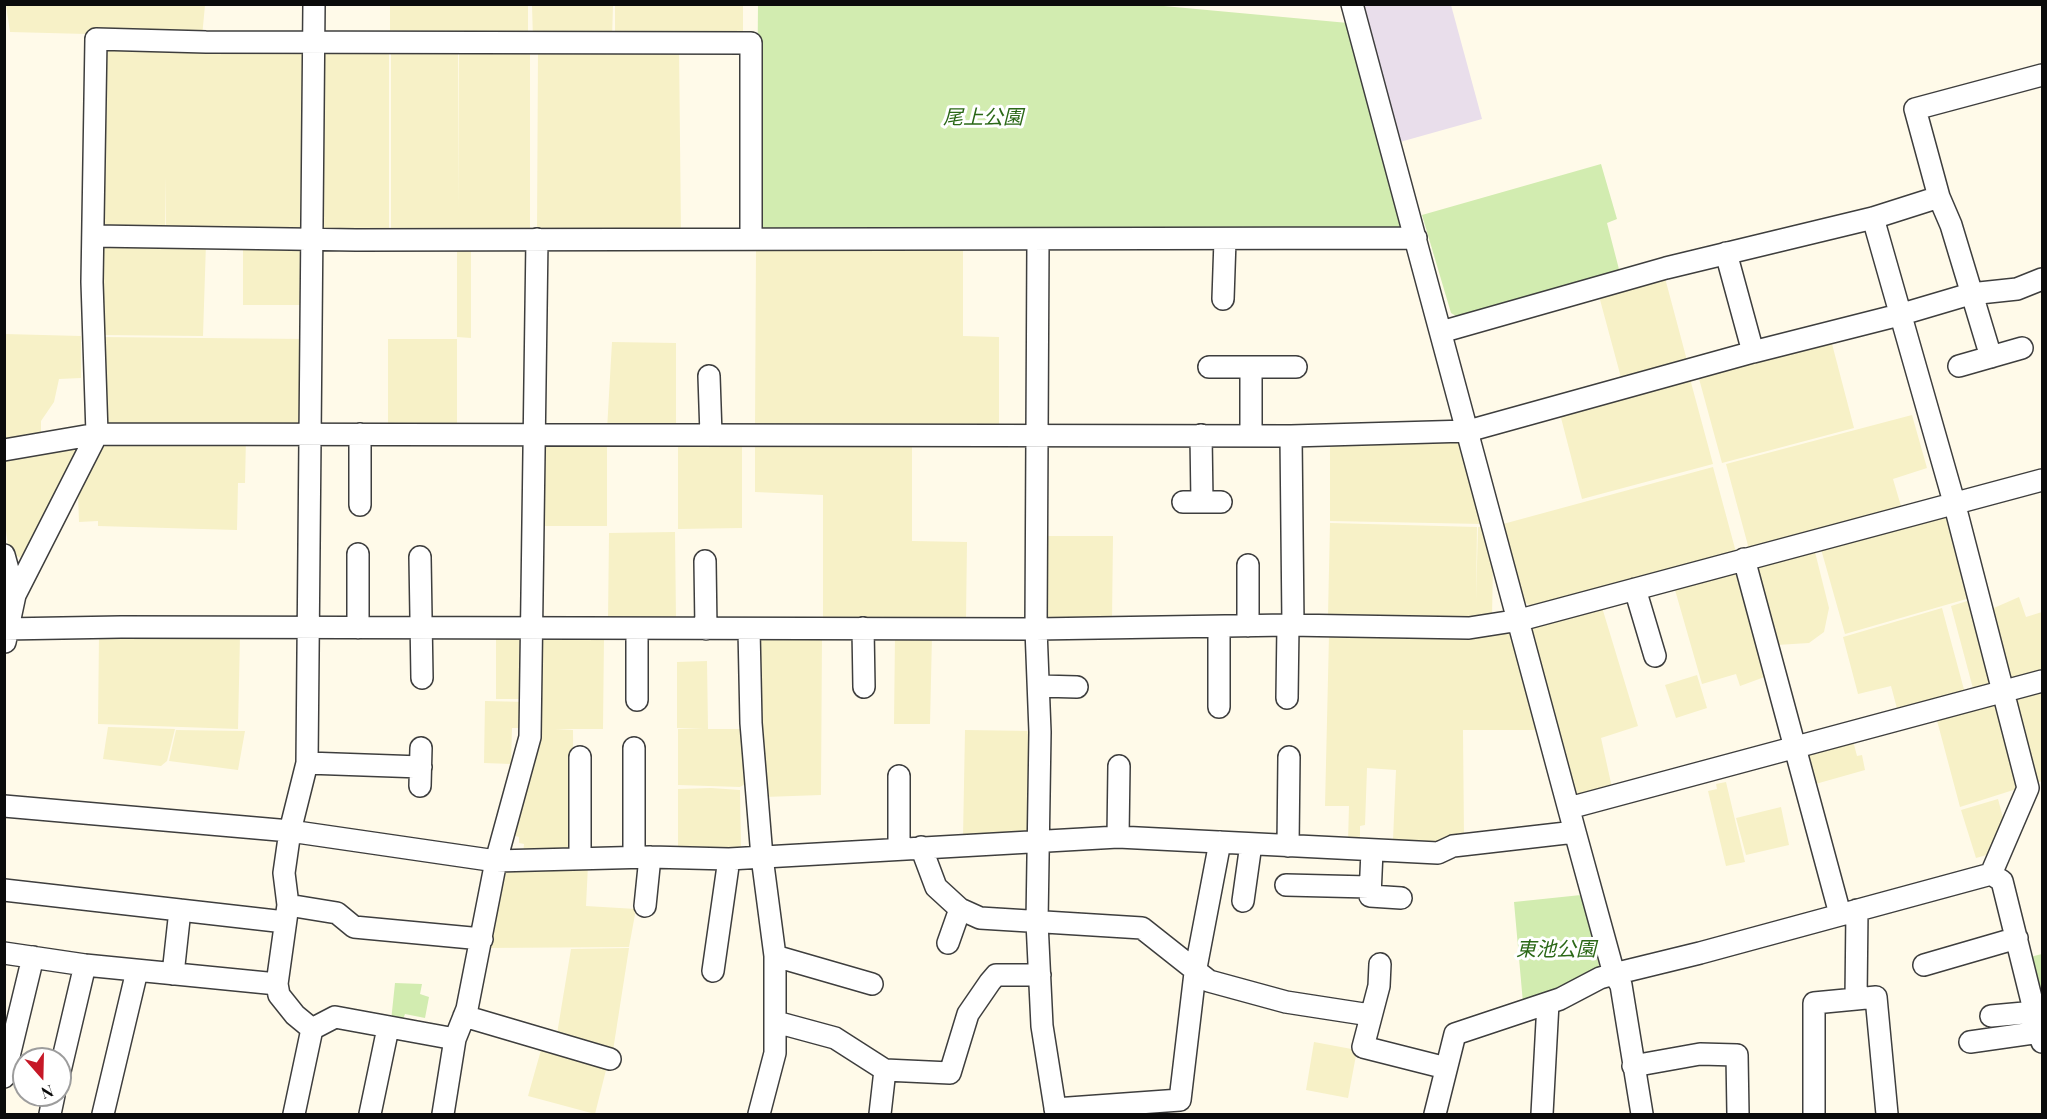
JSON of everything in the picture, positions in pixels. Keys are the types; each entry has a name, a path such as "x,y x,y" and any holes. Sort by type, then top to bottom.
{"street":[{"path":"312,1029 295,1015 279,995 277,984 287,914 284,873 290,831 307,763 314,4"},
{"path":"1352,4 1520,620 1575,832 1614,974 1621,985 1642,1114"},
{"path":"751,237 751,43 96,39 92,282 97,434 15,595 6,634 310,627 1036,629 1290,625 1469,628 1520,620 2043,480"},
{"path":"1991,357 1970,294 1951,225 1939,197 1915,110 2043,75"},
{"path":"1441,332 1726,253 1873,218 1939,197"},
{"path":"1873,218 1954,502 2028,788 1991,874"},
{"path":"94,236 311,239 751,237 1225,240 1416,238"},
{"path":"443,1114 455,1039 464,1016 482,939 497,855 530,737 537,239"},
{"path":"1038,240 1036,629 1040,687 1037,922 1042,1026 1055,1112 1180,1100 1196,972 1220,842"},
{"path":"1223,299 1225,240"},
{"path":"1726,253 1753,352"},
{"path":"4,450 97,434 1291,436 1468,431 1970,294 2017,289 2043,279"},
{"path":"1959,366 2022,348"},
{"path":"1209,367 1296,367"},
{"path":"1251,367 1251,435"},
{"path":"709,376 711,435"},
{"path":"360,434 360,506"},
{"path":"1201,435 1202,502"},
{"path":"1287,698 1290,625 1291,436"},
{"path":"358,554 358,628"},
{"path":"4,555 15,595"},
{"path":"420,557 422,678"},
{"path":"1744,559 1795,747 1848,912 1856,999"},
{"path":"705,561 706,629"},
{"path":"1248,565 1248,626"},
{"path":"1635,589 1654,656"},
{"path":"1219,627 1219,707"},
{"path":"637,628 637,701"},
{"path":"863,628 864,687"},
{"path":"749,629 751,723 762,857 775,956 775,1053 759,1114"},
{"path":"1569,808 2043,681"},
{"path":"1040,687 1077,687"},
{"path":"634,748 638,854 645,906"},
{"path":"580,757 580,854"},
{"path":"1288,846 1289,757"},
{"path":"307,763 421,767"},
{"path":"1118,837 1119,766"},
{"path":"899,776 899,844"},
{"path":"4,806 290,831 497,855 638,854 729,859 899,844 921,847 1118,837 1438,853 1453,846 1575,832"},
{"path":"1243,902 1251,844"},
{"path":"921,847 936,887 960,909 980,918 1142,928 1209,981 1286,1002 1370,1015"},
{"path":"1372,851 1370,896 1401,898"},
{"path":"720,959 729,859"},
{"path":"1436,1114 1455,1034 1548,1003 1614,974 1991,874 2002,881 2039,1029"},
{"path":"1286,885 1370,887"},
{"path":"4,890 180,910 287,914 337,913 354,927 482,939"},
{"path":"948,943 960,909"},
{"path":"173,974 180,910"},
{"path":"1924,964 2017,938"},
{"path":"4,953 84,965 277,984"},
{"path":"775,956 872,984"},
{"path":"4,1077 33,957"},
{"path":"1380,964 1378,986 1364,1047 1446,1068"},
{"path":"65,1047 84,965"},
{"path":"103,1114 137,971"},
{"path":"776,1022 835,1038 885,1070 950,1073 968,1014 996,975 1040,975"},
{"path":"1814,1114 1814,1003 1876,997 1887,1114"},
{"path":"1542,1114 1548,1003"},
{"path":"464,1016 610,1059"},
{"path":"1991,1016 2039,1029"},
{"path":"312,1029 335,1017 455,1039"},
{"path":"370,1114 388,1028"},
{"path":"294,1114 312,1029"},
{"path":"1970,1042 2039,1029"},
{"path":"1633,1066 1700,1054 1737,1054 1738,1114"},
{"path":"880,1114 885,1070"}],"shaded area":[{"path":"6,5 205,5 202,37 10,32"},
{"path":"390,5 528,5 528,39 390,38"},
{"path":"532,5 613,5 612,40 533,40"},
{"path":"615,5 743,5 743,40 615,40"},
{"path":"1363,5 1451,5 1482,119 1400,142"},
{"path":"320,45 389,45 389,234 319,233"},
{"path":"391,45 458,46 458,210 459,46 530,46 530,235 391,234"},
{"path":"305,46 306,236 166,233 166,176 165,233 98,231 98,47"},
{"path":"538,47 679,48 681,234 537,234"},
{"path":"99,240 206,243 203,336 99,335"},
{"path":"243,243 306,244 307,305 243,305"},
{"path":"963,245 963,336 999,337 999,432 755,429 756,248"},
{"path":"457,247 471,247 471,338 457,337"},
{"path":"1665,278 1689,368 1623,385 1599,296"},
{"path":"5,334 81,336 81,378 59,379 54,402 41,421 41,435 5,443"},
{"path":"99,337 306,339 304,430 107,428"},
{"path":"388,339 457,339 457,429 388,427"},
{"path":"1831,340 1854,428 1722,463 1698,375"},
{"path":"612,342 676,343 676,431 607,430"},
{"path":"1689,375 1713,464 1582,499 1559,410"},
{"path":"1912,415 1927,468 1893,479 1903,513 1750,553 1726,464"},
{"path":"1459,435 1483,524 1330,521 1330,440"},
{"path":"246,438 245,483 238,483 237,530 98,526 98,521 79,522 78,494 98,440"},
{"path":"82,439 27,560 9,553 5,523 4,453"},
{"path":"538,439 607,439 607,526 537,526"},
{"path":"678,439 742,439 742,528 678,529"},
{"path":"912,441 912,541 967,542 966,620 823,620 823,495 755,492 755,442"},
{"path":"1713,467 1737,556 1538,610 1524,602 1503,524"},
{"path":"1948,510 1977,596 1845,634 1819,542"},
{"path":"1330,523 1477,527 1476,601 1478,527 1483,527 1493,565 1492,617 1328,615"},
{"path":"675,532 676,620 608,620 609,533"},
{"path":"1045,536 1113,536 1112,621 1045,621"},
{"path":"1813,544 1829,608 1824,632 1809,643 1777,645 1748,561"},
{"path":"1738,565 1770,675 1740,686 1736,674 1702,684 1673,583"},
{"path":"2019,597 2026,617 2042,612 2042,676 2012,684 1987,611"},
{"path":"1977,598 2000,685 1975,696 1951,606"},
{"path":"1601,604 1638,726 1601,738 1613,792 1576,800 1530,629 1533,624"},
{"path":"1942,608 1966,697 1899,716 1891,686 1858,694 1843,637"},
{"path":"1514,630 1541,730 1463,730 1464,839 1447,842 1393,840 1396,770 1367,768 1365,825 1360,826 1360,842 1348,841 1349,806 1325,806 1329,635"},
{"path":"99,635 240,635 238,729 98,724"},
{"path":"535,635 604,636 603,729 555,729 573,730 574,853 523,854 524,844 519,843 519,837 505,833"},
{"path":"895,635 932,636 930,724 894,724"},
{"path":"496,636 527,636 526,699 496,699"},
{"path":"754,636 822,636 821,795 764,797"},
{"path":"707,661 708,729 740,729 747,783 740,787 678,785 678,729 704,729 677,728 677,662"},
{"path":"1697,675 1707,708 1676,718 1665,685"},
{"path":"2042,686 2042,781 2035,784 2012,694"},
{"path":"2003,696 2026,786 1960,807 1935,713"},
{"path":"485,701 526,702 525,728 512,728 511,764 484,763"},
{"path":"108,727 175,729 167,761 161,766 103,759"},
{"path":"176,730 245,731 238,770 169,761"},
{"path":"965,730 1033,731 1031,836 963,838"},
{"path":"1852,737 1857,756 1862,755 1865,770 1812,785 1802,752"},
{"path":"1726,782 1745,862 1726,866 1708,791 1717,789 1716,784"},
{"path":"678,789 740,790 741,850 678,850"},
{"path":"1998,799 2006,829 1994,853 1976,858 1961,810"},
{"path":"1781,807 1789,845 1746,855 1736,818"},
{"path":"588,865 586,906 636,909 629,947 484,948 499,868"},
{"path":"629,948 612,1057 556,1040 571,949"},
{"path":"1314,1042 1357,1050 1348,1098 1306,1090"},
{"path":"543,1043 608,1062 595,1114 528,1096"}],"green space":[{"name":"尾上公園","path":"758,4 1142,4 1348,23 1403,229 756,233"},
{"path":"1601,164 1617,219 1607,223 1621,277 1463,320 1451,313 1422,215"},
{"name":"東池公園","path":"1581,895 1600,969 1574,983 1523,1003 1514,902"},
{"path":"2042,954 2042,1017 2026,958"},
{"path":"395,983 422,984 420,994 429,997 425,1018 405,1014 402,1022 391,1021"}]}
